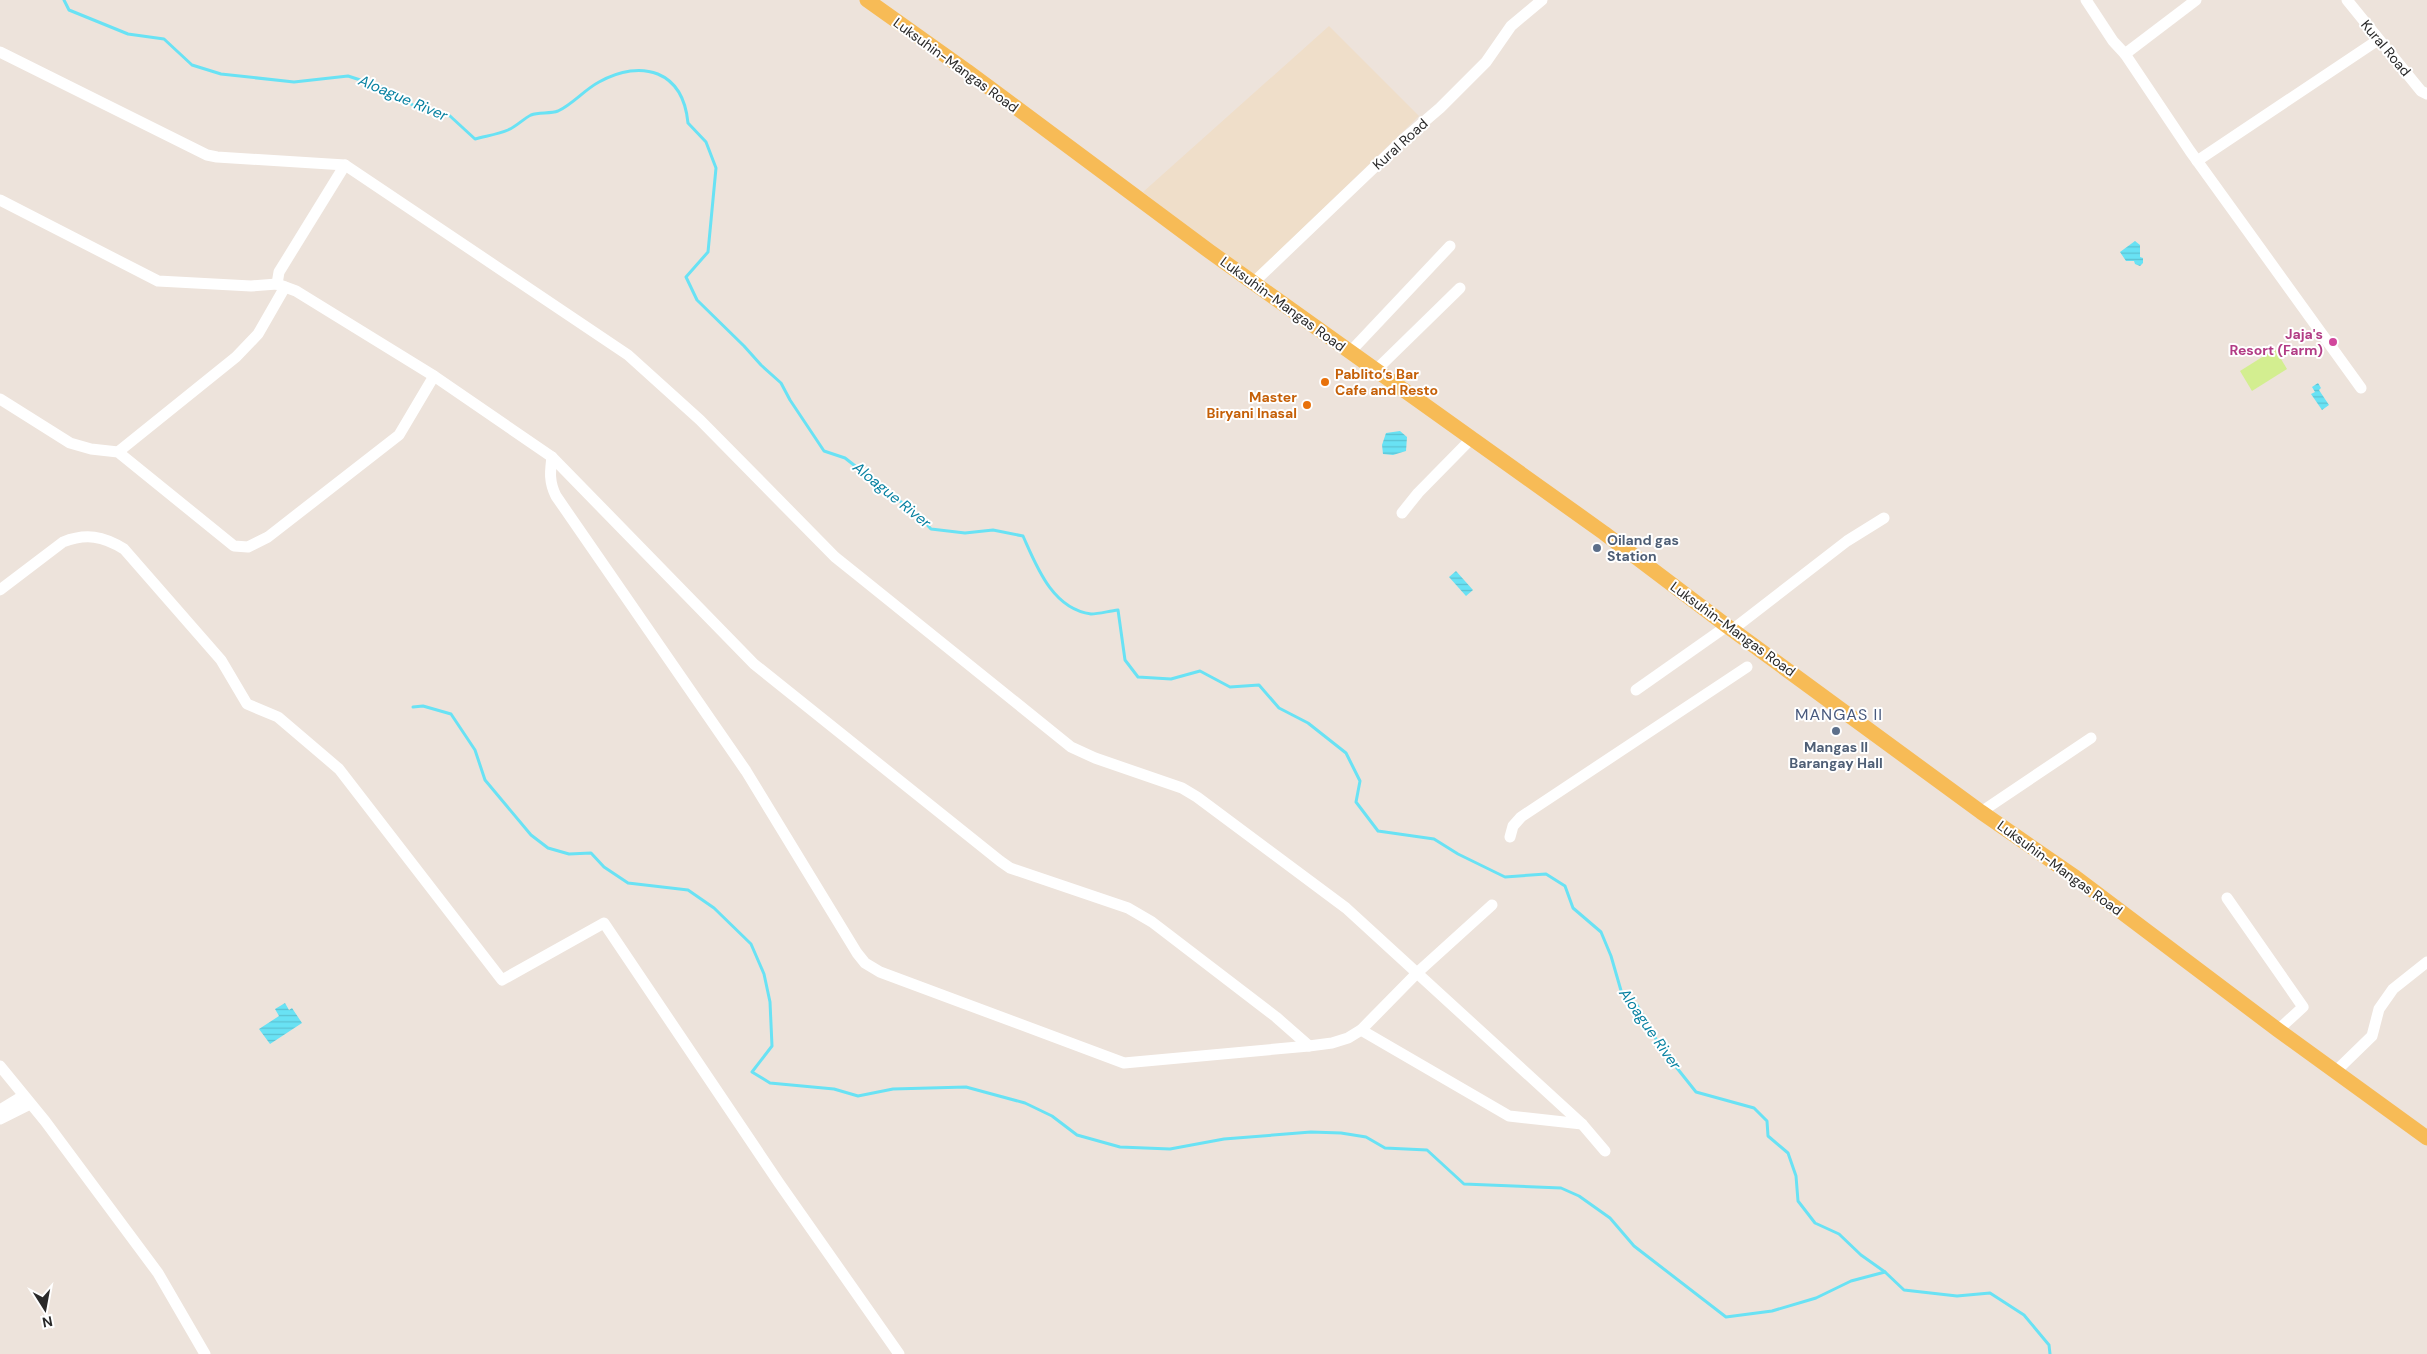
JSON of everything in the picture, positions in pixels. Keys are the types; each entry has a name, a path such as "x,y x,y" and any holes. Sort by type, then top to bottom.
{"main road":[{"name":"Luksuhin-Mangas Road","path":"867,0 967,71 1253,283 1375,371 1472,437 1981,812 2075,877 2278,1030 2427,1138"}],"street":[{"name":"Kural Road","path":"1253,283 1405,138 1440,108 1486,62 1511,26 1542,0"},
{"path":"2086,0 2113,41 2126,54 2197,161 2361,388"},
{"path":"2126,54 2196,0"},
{"name":"Kural Road","path":"2347,0 2421,91 2427,94"},
{"path":"2197,161 2378,40"},
{"path":"0,52 207,155 217,158 345,164 628,355 700,420 835,557 1071,746 1095,758 1182,788 1197,797 1346,908 1582,1124 1605,1151"},
{"path":"118,452 236,357 258,334 281,285 279,272 345,164"},
{"path":"0,200 158,281 251,286 281,285 310,297 434,376 552,457 754,664 1000,861 1010,868 1128,908 1152,922 1276,1017 1309,1046"},
{"path":"1350,352 1450,246"},
{"path":"1375,371 1460,288"},
{"path":"0,398 70,443 90,449 118,452 234,546 248,547 268,537 399,435 434,376"},
{"path":"1402,513 1472,437"},
{"path":"552,457 549,476 556,496 746,771 865,964 880,972 1124,1063 1309,1046 1332,1043 1348,1038 1360,1030 1418,972 1492,905"},
{"path":"1636,690 1730,628 1847,541 1884,518"},
{"path":"0,590 63,542 72,538 85,535 96,537 110,540 124,549 221,660 247,704 278,717 339,769 502,980 604,923 779,1183 899,1354"},
{"path":"1510,837 1513,826 1521,816 1767,654"},
{"path":"1981,812 2091,738"},
{"path":"2227,898 2304,1007 2278,1030"},
{"path":"2336,1071 2372,1036 2379,1008 2393,989 2427,962"},
{"path":"1360,1030 1509,1116 1582,1124"},
{"path":"0,1066 45,1121 158,1273 205,1354"},
{"path":"0,1110 26,1100"},
{"path":"0,1119 26,1100"}],"shaded area":[{"path":"1329,26 1419,116 1252,277 1143,192"}],"green space":[{"path":"2275,349 2287,369 2252,391 2240,371"}],"water":[{"path":"2135,241 2140,245 2140,257 2143,258 2143,263 2140,266 2135,264 2134,261 2126,261 2120,252"},
{"path":"2318,383 2321,388 2319,390 2329,405 2322,410 2311,394 2315,392 2312,387"},
{"path":"1400,431 1407,437 1406,451 1393,455 1383,454 1382,445 1386,433"},
{"path":"1456,571 1473,590 1466,596 1449,577"},
{"path":"285,1003 289,1010 292,1008 302,1023 270,1044 259,1029 279,1016 275,1009"}],"waterway":[{"name":"Aloague River","path":"64,0 69,10 128,34 164,39 192,65 221,74 294,82 348,76 385,88 416,107 450,116 475,139 508,130 531,115 558,111 569,105 594,85 615,75 630,71 645,71 658,74 669,81 678,91 685,105 688,123 706,142 716,168 708,252 686,277 697,300 781,383 824,451 845,458 919,516 931,529 965,533 993,530 1023,536 1047,584 1066,604 1091,614 1118,610 1125,660 1138,677 1171,679 1200,671 1230,687 1259,685 1279,708 1308,723 1346,753 1360,781 1356,802 1378,831 1434,839 1458,854 1505,877 1546,874 1565,886 1573,908 1601,932 1611,956 1622,994 1637,1005 1661,1048 1696,1092 1754,1108 1767,1121 1768,1136 1788,1153 1796,1176 1798,1201 1815,1223 1839,1234 1861,1255 1885,1272 1904,1290 1957,1296 1990,1293 2024,1315 2049,1345 2050,1354"},
{"path":"413,707 423,706 451,714 475,750 485,780 531,835 548,848 569,854 591,853 604,867 628,883 688,890 714,908 751,944 764,974 770,1002 772,1046 752,1072 770,1083 834,1089 858,1096 893,1089 966,1087 1025,1103 1052,1116 1077,1135 1120,1147 1170,1149 1224,1139 1311,1132 1341,1133 1366,1137 1385,1148 1427,1150 1464,1184 1561,1188 1579,1196 1610,1218 1634,1246 1726,1317 1772,1311 1816,1298 1851,1281 1885,1272"}],"place":[{"name":"Jaja's Resort (Farm)","path":"2333,342"},
{"name":"Pablito’s Bar Cafe and Resto","path":"1325,382"},
{"name":"Master Biryani Inasal","path":"1307,405"},
{"name":"Oiland gas Station","path":"1597,548"},
{"name":"Mangas II Barangay Hall","path":"1836,731"}],"district":[{"name":"MANGAS II","path":"1839,714"}]}
